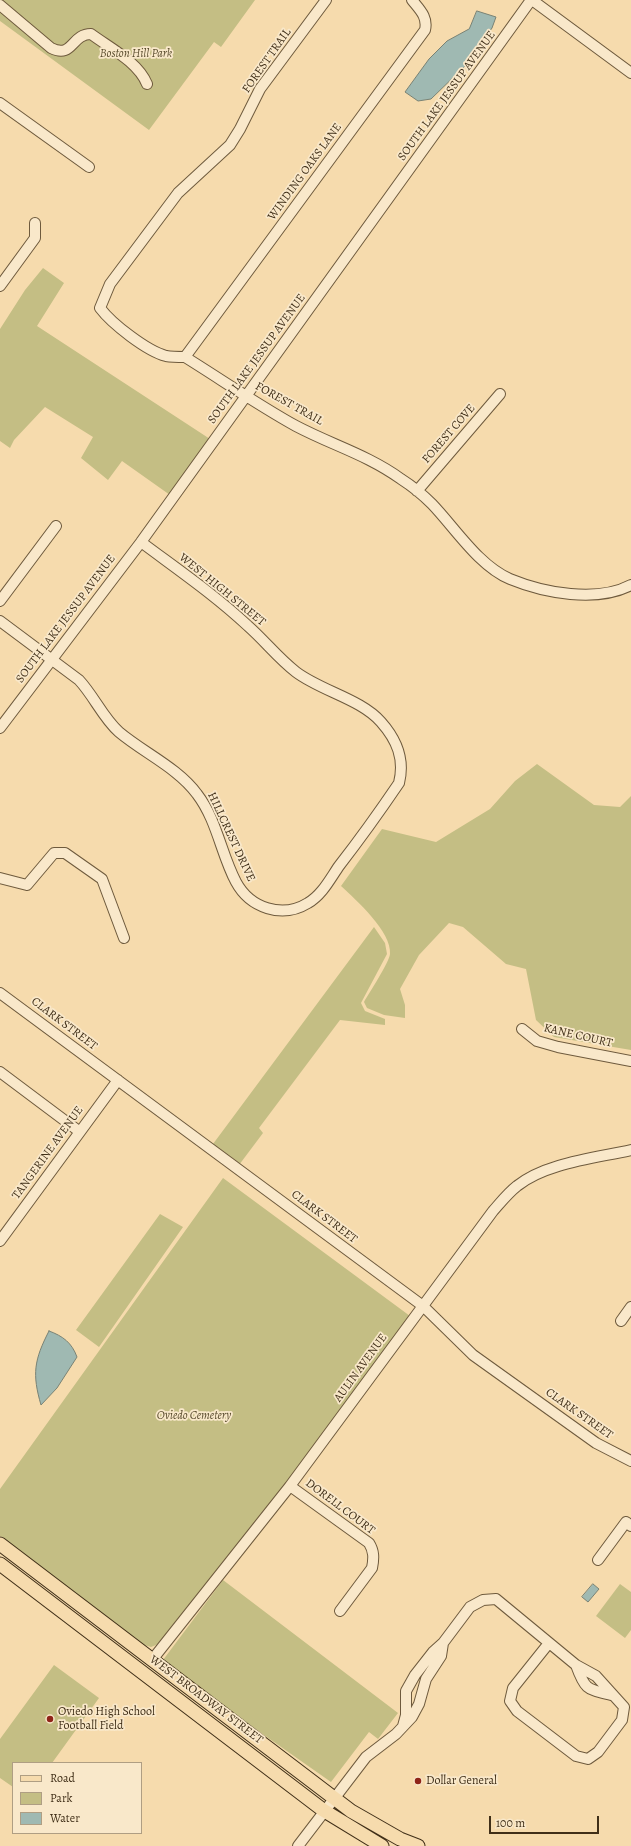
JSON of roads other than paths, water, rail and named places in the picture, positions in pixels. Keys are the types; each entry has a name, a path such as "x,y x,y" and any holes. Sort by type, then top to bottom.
{"main road":[{"name":"WEST BROADWAY STREET","path":"0,1544 333,1798 351,1811 400,1840 418,1846"},
{"name":"WEST BROADWAY STREET","path":"0,1564 323,1810 382,1846"},
{"path":"120,1654 128,1653 137,1660 152,1660"},
{"path":"171,1693 186,1692 194,1699 206,1700"}],"street":[{"name":"FOREST TRAIL","path":"326,0 260,89 240,129 230,145 178,193 110,284 101,302 100,308 106,317 137,340 167,356 185,357 297,426 361,454 401,478 431,503 473,550 491,567 509,578 537,588 587,595 615,592 631,585"},
{"name":"WINDING OAKS LANE","path":"185,357 425,30 427,22 423,14 412,0"},
{"path":"531,0 631,73"},
{"name":"SOUTH LAKE JESSUP AVENUE","path":"0,728 141,542 531,0"},
{"path":"0,5 51,48 58,52 65,51 70,48 83,34 91,34 137,68 147,84"},
{"path":"0,103 89,167"},
{"path":"0,286 34,238 35,223"},
{"name":"FOREST COVE","path":"417,491 500,394"},
{"path":"0,601 56,526"},
{"name":"WEST HIGH STREET","path":"141,542 243,621 276,656 297,673 322,688 362,707 380,721 391,734 400,754 402,769 399,783 367,829"},
{"name":"HILLCREST DRIVE","path":"0,620 52,658 89,690 108,719 118,731 186,782 197,794 208,811 236,883 247,897 260,907 277,911 294,909 308,904 324,888 367,829"},
{"path":"0,878 27,885 54,853 65,854 102,879 124,938"},
{"name":"CLARK STREET","path":"0,993 423,1306 473,1355 596,1443 631,1461"},
{"name":"KANE COURT","path":"522,1029 537,1041 631,1061"},
{"path":"0,1072 80,1132"},
{"name":"TANGERINE AVENUE","path":"0,1241 118,1080"},
{"name":"AULIN AVENUE","path":"152,1660 290,1486 493,1210 518,1185 532,1176 567,1164 631,1150"},
{"path":"621,1321 631,1307"},
{"name":"DORELL COURT","path":"290,1486 369,1543 373,1549 374,1560 372,1568 340,1612"},
{"path":"598,1560 626,1522 631,1526"},
{"path":"403,1726 406,1715 405,1706 408,1684 433,1652 443,1643 470,1607 483,1600 496,1599 576,1665 596,1676 611,1695 624,1707 622,1720 598,1752 588,1759 576,1756 517,1711 510,1701 513,1688 548,1643"},
{"path":"298,1846 323,1810 366,1757 396,1734 417,1709 422,1688 441,1656 443,1643"},
{"path":"576,1665 586,1686 592,1690 611,1695"},
{"path":"408,1684 422,1688"},
{"path":"405,1706 417,1709"}],"water":[{"path":"477,11 496,17 492,28 465,66 431,99 418,101 405,92 429,59 447,41 469,29"},
{"path":"49,1331 59,1335 70,1344 77,1357 57,1388 41,1405 36,1384 36,1367 40,1350"},
{"path":"593,1584 599,1589 588,1602 582,1597"}],"place":[{"name":"Oviedo High School Football Field","path":"50,1719"},
{"name":"Dollar General","path":"418,1781"}],"park label":[{"name":"Boston Hill Park","path":"136,54"},
{"name":"Oviedo Cemetery","path":"194,1416"}]}
